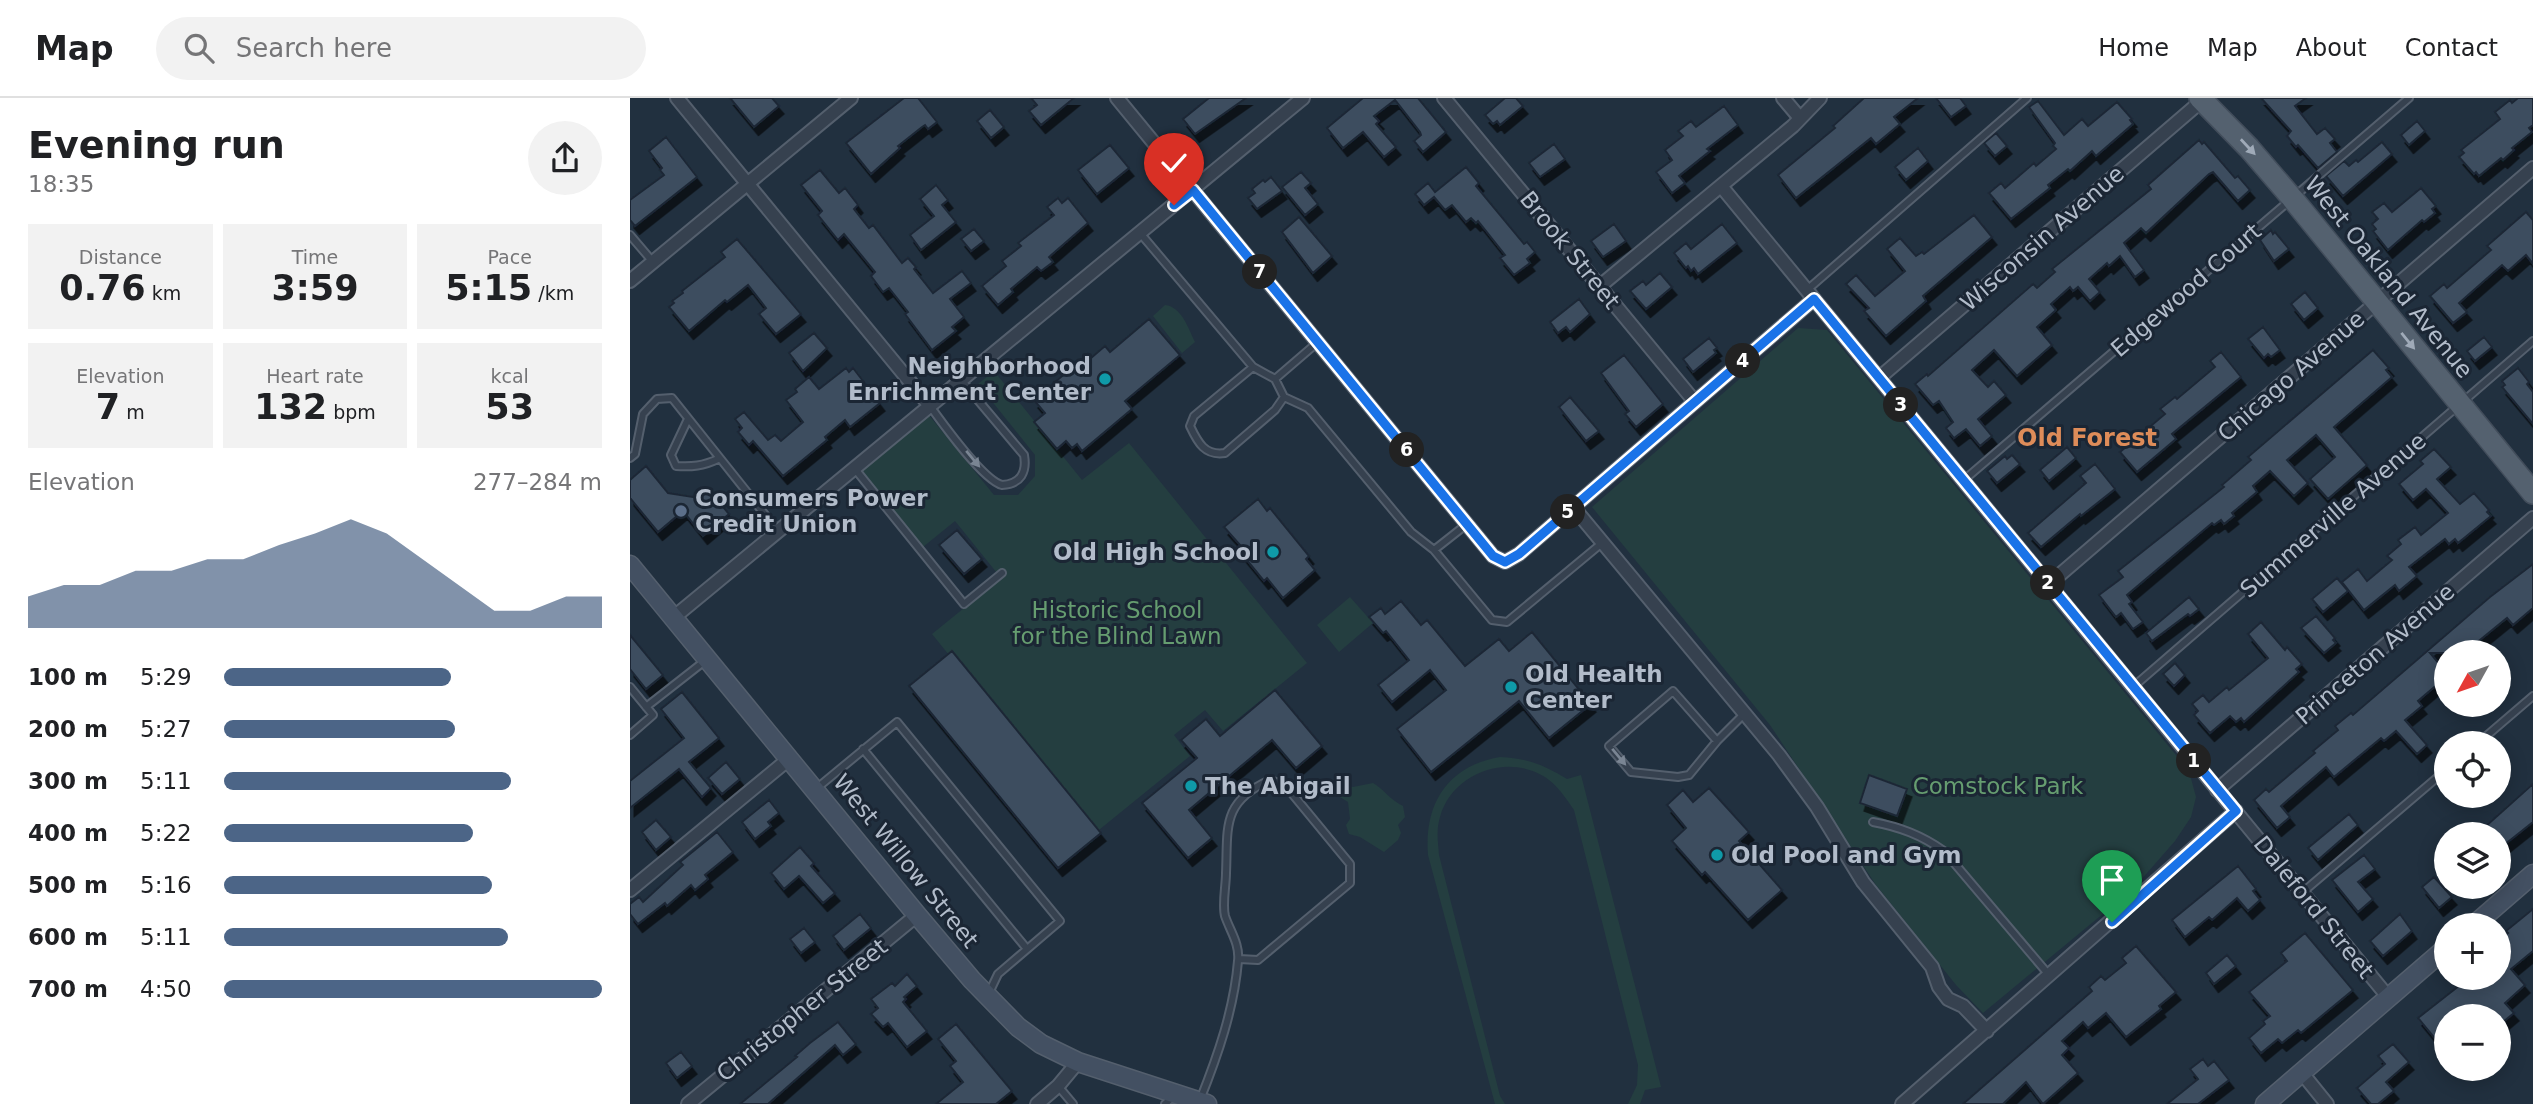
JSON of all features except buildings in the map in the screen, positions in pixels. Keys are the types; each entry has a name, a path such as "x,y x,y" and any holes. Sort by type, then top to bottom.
{"main road":[{"name":"West Oakland Avenue","path":"2203,99 2292,198 2533,493"}],"street":[{"path":"677,98 930,406"},
{"path":"630,281 851,98"},
{"path":"1117,98 1493,556 1505,562 1519,554 1695,402 1810,295"},
{"path":"673,618 1303,98"},
{"name":"Brook Street","path":"1444,98 1695,402"},
{"path":"1783,98 1799,117"},
{"path":"1600,286 1793,126 1799,117 1821,98"},
{"name":"Wisconsin Avenue","path":"1879,378 2203,99"},
{"name":"Chicago Avenue","path":"2049,584 2533,168"},
{"name":"Daleford Street","path":"1721,186 2389,998"},
{"path":"1573,507 1779,755 1817,807 1863,882 1932,967 1939,987 1948,999 1963,1006 1987,1031"},
{"name":"Princeton Avenue","path":"2217,790 2533,518"},
{"name":"West Willow Street","path":"630,565 917,915 987,996 1018,1027 1041,1044 1078,1062 1170,1099 1203,1103"},
{"path":"630,890 790,758"},
{"path":"1902,1104 2050,977 2236,811"},
{"path":"2488,913 2533,874"},
{"name":"Christopher Street","path":"688,1104 917,915"},
{"path":"2265,1104 2434,959"},
{"path":"1037,1104 1058,1086 1078,1062"},
{"path":"2302,1073 2328,1104"}],"lane":[{"path":"1810,295 2027,98"},
{"name":"Edgewood Court","path":"1963,481 2409,98"},
{"path":"1140,233 1253,367 1275,379 1284,397 1308,408 1411,532 1434,550 1492,620 1507,622 1603,542"},
{"path":"630,235 653,262"},
{"name":"Summerville Avenue","path":"2133,687 2533,341"},
{"path":"1275,379 1318,342"},
{"path":"1253,367 1194,416 1190,426 1207,452 1214,455 1225,453 1275,410 1284,397"},
{"path":"930,406 989,479 1002,485 1023,476 1024,455 961,380"},
{"path":"630,458 635,454 643,415 651,403 665,397 672,398 778,532"},
{"path":"688,419 671,455 676,466 692,467 718,459"},
{"path":"855,469 964,604 1002,573"},
{"path":"1434,550 1467,524"},
{"path":"646,707 707,659"},
{"path":"630,687 653,715 630,735"},
{"path":"1717,741 1673,691 1609,746 1631,772 1678,777 1689,775 1744,714"},
{"path":"2492,731 2533,696"},
{"path":"816,789 897,722 1060,921 998,974 987,996"},
{"path":"863,749 1027,949"},
{"path":"1203,1103 1222,1044 1239,959 1234,934 1224,914 1228,819 1239,801 1270,780 1285,785 1350,864 1350,883 1258,960 1239,959"},
{"path":"2303,892 2434,780"},
{"path":"1873,822 1902,828 1944,850 2050,977"},
{"path":"1058,1086 1073,1104"}],"green space":[{"path":"1165,305 1180,314 1195,342 1182,353 1153,316"},
{"name":"Comstock Park","path":"1798,328 1827,330 2189,771 2196,797 2191,817 2175,841 2133,889 1983,1013 1956,985 1876,885 1770,725 1592,507"},
{"name":"Historic School for the Blind Lawn","path":"994,371 1082,480 1129,443 1307,663 1223,731 1205,710 1174,735 1190,756 1094,834 932,634 1001,578 955,521 923,547 860,469 928,414 994,495 1018,495 1035,476 1035,455 978,384"},
{"path":"1350,597 1373,623 1339,652 1317,625"},
{"path":"1500,757 1535,763 1567,779 1581,775 1661,1087 1645,1090 1640,1104 1628,1104 1637,1085 1638,1065 1574,810 1545,777 1514,767 1483,772 1456,789 1446,802 1438,831 1439,855 1500,1096 1505,1104 1495,1104 1428,855 1428,836 1435,804 1453,778 1466,769"},
{"path":"1373,783 1403,806 1405,817 1398,825 1401,833 1398,840 1384,852 1360,837 1349,834 1346,825 1350,819 1348,802 1340,797 1341,789 1346,785 1353,787"}],"place":[{"name":"Neighborhood Enrichment Center","path":"1105,379"},
{"name":"Consumers Power Credit Union","path":"681,511"},
{"name":"Old High School","path":"1273,552"},
{"name":"Old Health Center","path":"1511,687"},
{"name":"The Abigail","path":"1191,786"},
{"name":"Old Pool and Gym","path":"1717,855"}],"district":[{"name":"Old Forest","path":"2087,438"}],"route":[{"path":"1174,205 1193,190 1493,556 1505,562 1519,554 1814,299 2236,811 2112,922"}]}
